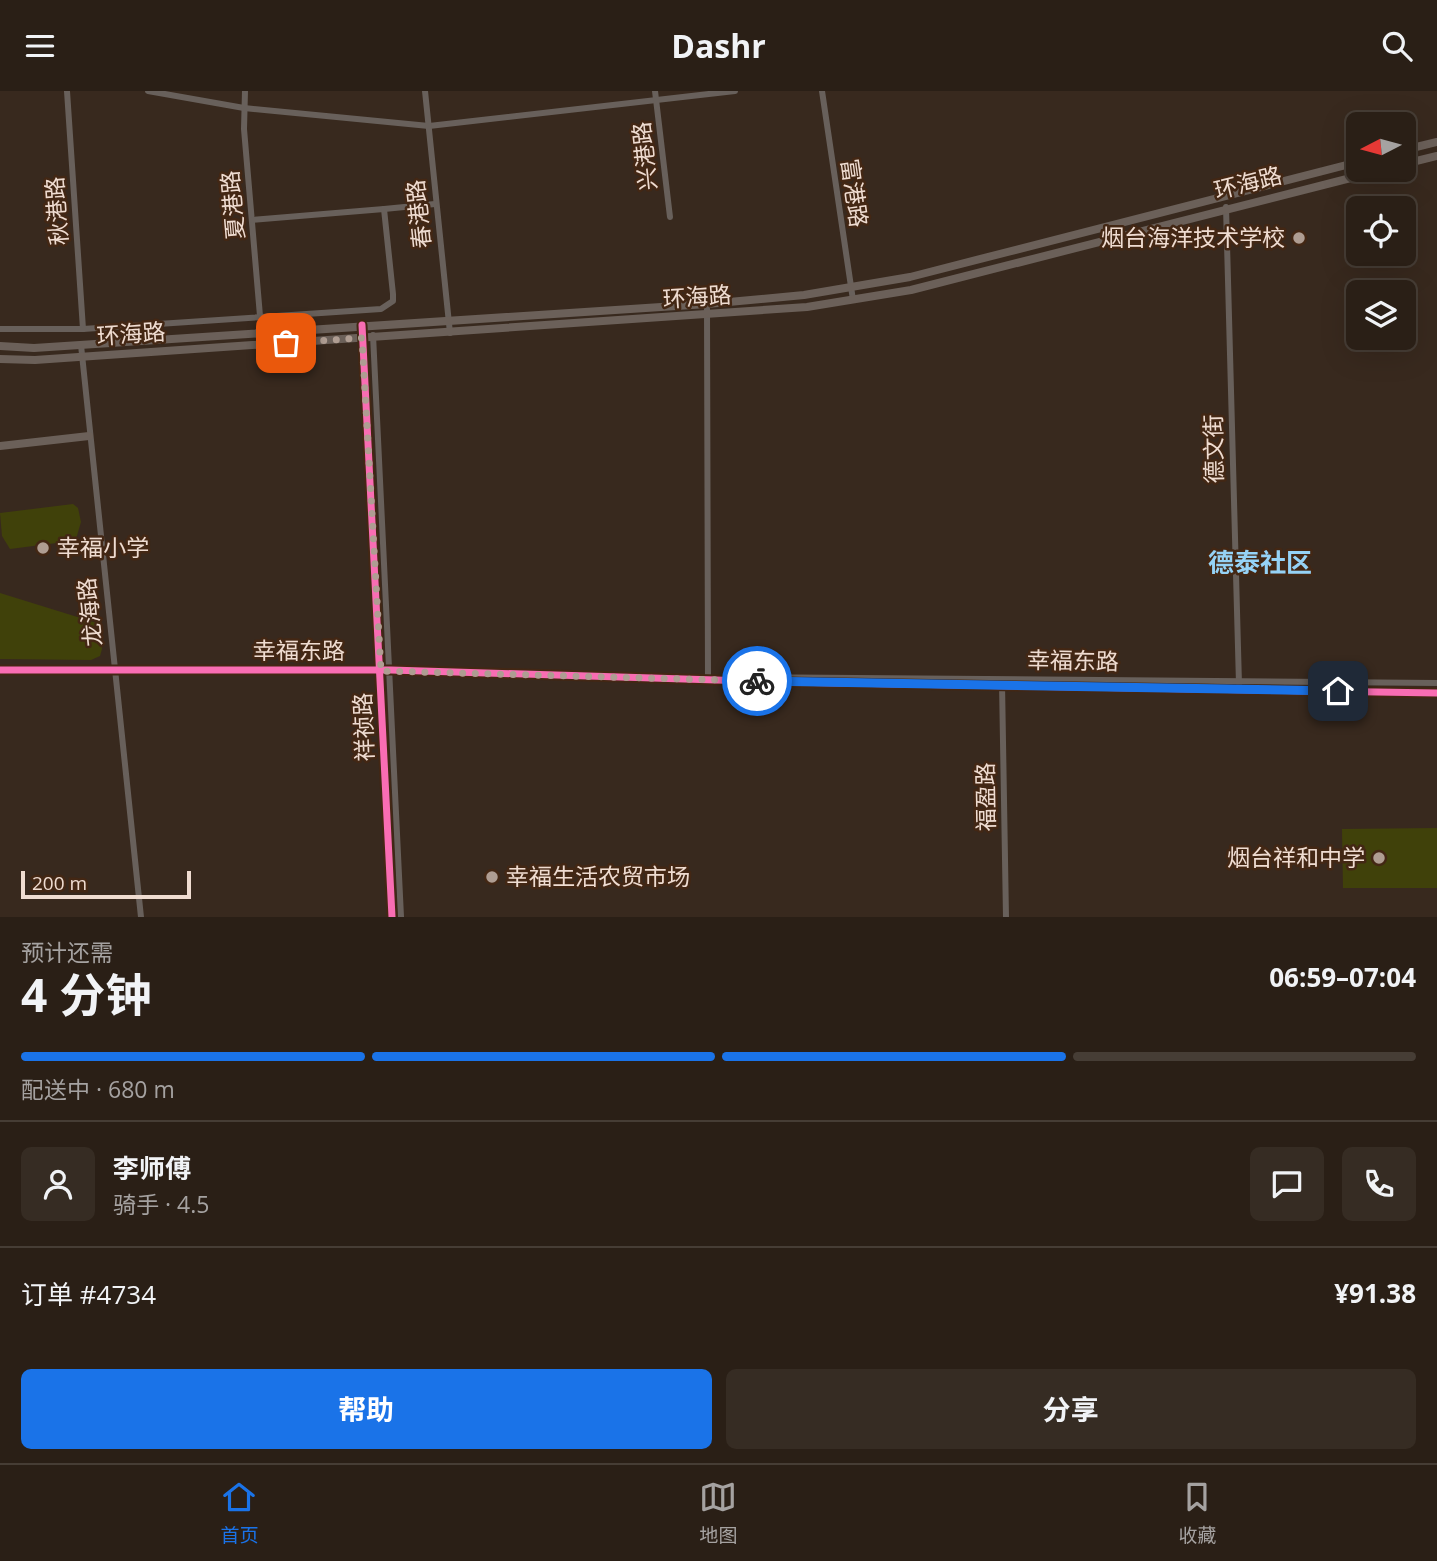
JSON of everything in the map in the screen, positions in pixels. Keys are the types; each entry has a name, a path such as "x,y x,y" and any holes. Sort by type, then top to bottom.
{"main road":[{"path":"1416,147 1437,142"},
{"path":"1416,162 1437,156"},
{"name":"环海路","path":"0,346 81,345 707,304 850,287 910,277 1346,165"},
{"name":"环海路","path":"0,359 82,357 707,316 853,300 982,272 1346,179"},
{"path":"0,446 89,436"}],"street":[{"name":"秋港路","path":"67,91 83,329"},
{"path":"148,91 244,108 429,125 735,91"},
{"name":"夏港路","path":"245,91 244,108 260,316"},
{"name":"春港路","path":"425,91 450,333"},
{"name":"兴港路","path":"655,91 670,217"},
{"name":"富港路","path":"822,91 853,300"},
{"path":"252,220 435,204"},
{"name":"德文街","path":"1226,208 1239,690"},
{"path":"0,329 83,329 388,306 393,294 384,209"},
{"path":"707,304 708,678"},
{"name":"祥祯路","path":"362,325 392,917"},
{"name":"祥祯路","path":"372,325 401,917"},
{"name":"龙海路","path":"81,345 141,917"},
{"name":"幸福东路","path":"0,670 391,670 1002,686 1437,693"},
{"name":"幸福东路","path":"708,678 784,675 1437,683"},
{"name":"福盈路","path":"1002,677 1006,917"}],"shaded area":[{"path":"73,504 78,508 81,522 76,539 72,541 10,549 2,536 0,513"},
{"path":"0,593 100,624 100,656 91,660 0,659"},
{"path":"1437,828 1437,888 1343,888 1342,829"}],"cycle path":[{"path":"362,325 392,917"},
{"path":"0,670 391,670 784,682 1437,693"}],"way so far":[{"path":"286,343 362,338 381,671 757,681"}],"place":[{"name":"烟台海洋技术学校","path":"1299,238"},
{"name":"幸福小学","path":"43,548"},
{"name":"烟台祥和中学","path":"1379,858"},
{"name":"幸福生活农贸市场","path":"492,877"}],"district":[{"name":"德泰社区","path":"1260,563"}],"route":[{"path":"757,681 1338,691"}]}
